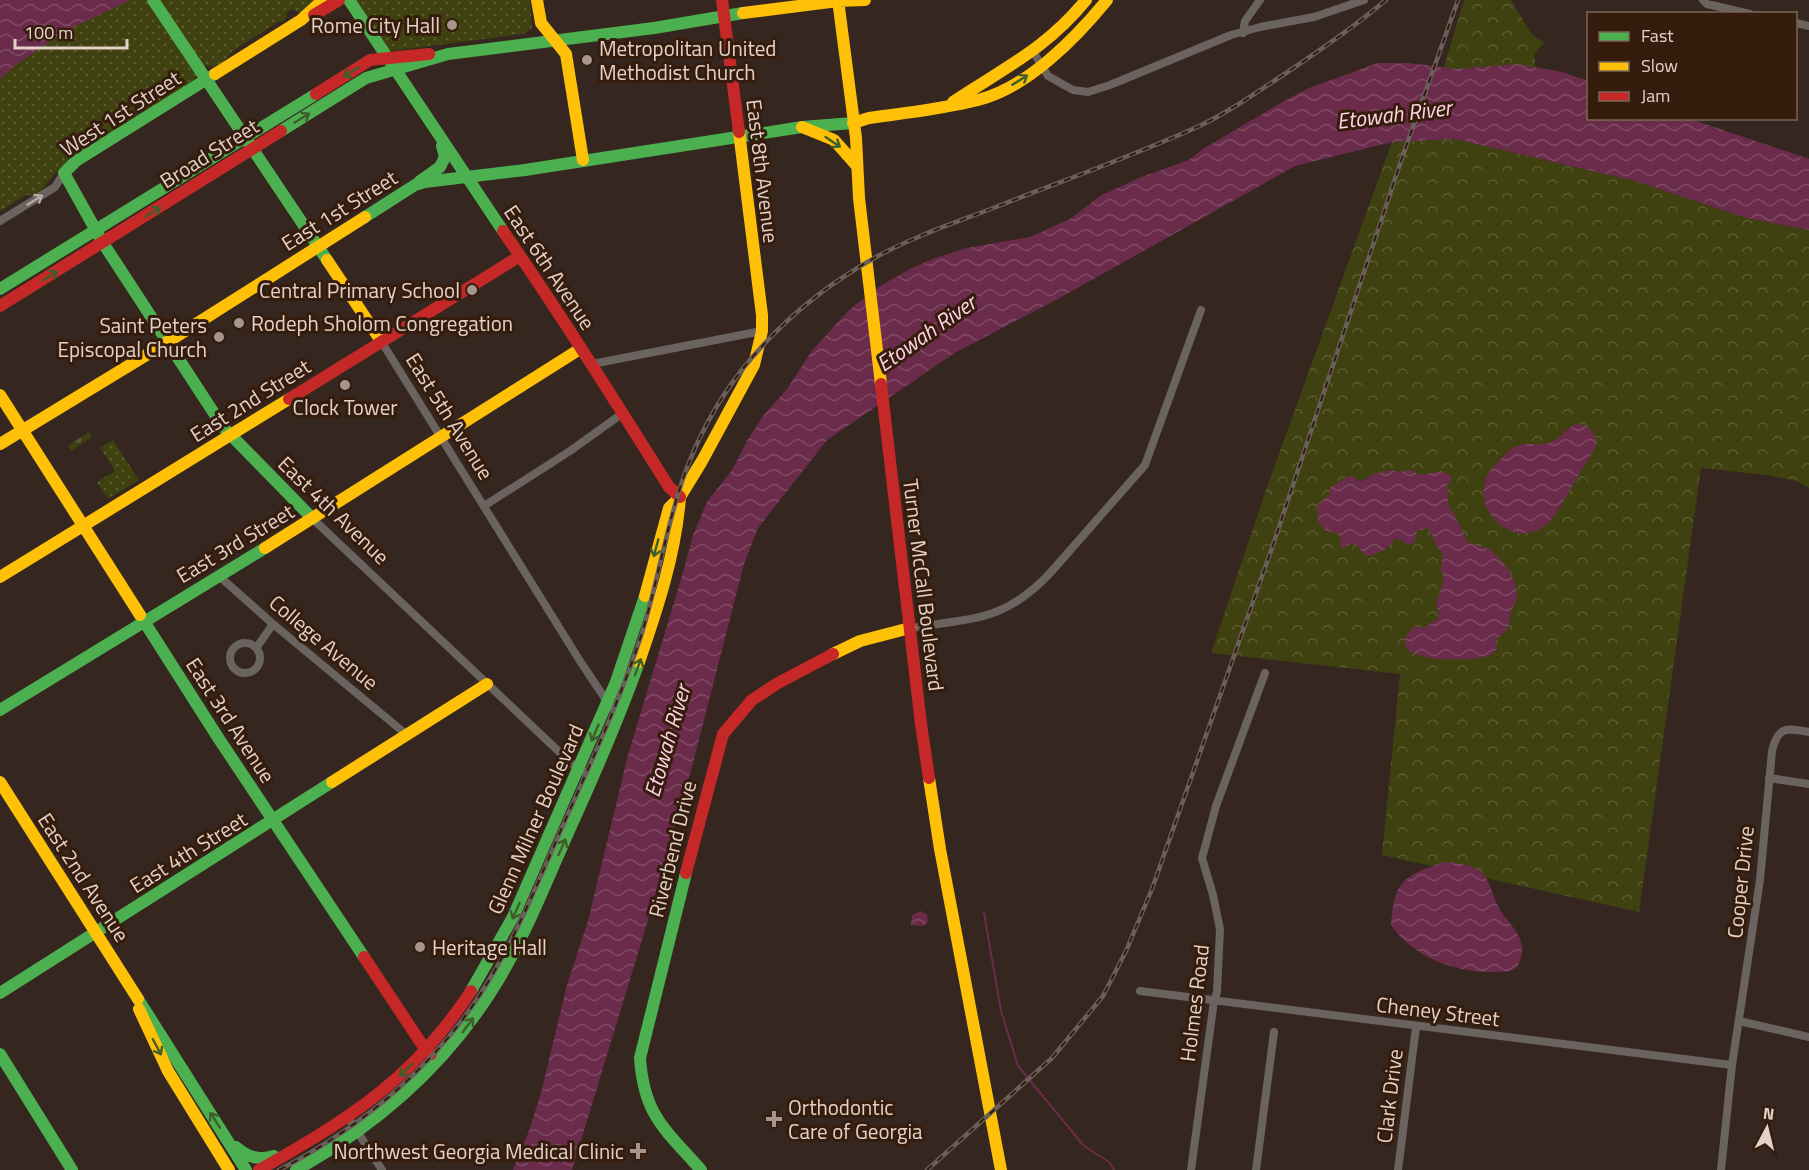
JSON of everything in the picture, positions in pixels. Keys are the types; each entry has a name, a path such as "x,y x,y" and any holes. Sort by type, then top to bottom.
{"street":[{"name":"West 1st Street","path":"0,221 55,187 76,161 301,20 323,0"},
{"path":"537,0 541,23 566,54 583,160"},
{"name":"East 8th Avenue","path":"722,0 760,294 762,332"},
{"name":"Broad Street","path":"0,306 366,78 448,54 654,28 724,15 838,0 864,0"},
{"name":"Turner McCall Boulevard","path":"838,0 852,123 856,138 857,166 889,465 921,724 940,849 1001,1170"},
{"name":"East 1st Street","path":"0,444 166,343 415,185 802,127 852,123 869,118 980,100 1009,87 1041,67 1089,21 1107,0"},
{"path":"1243,33 1245,21 1260,0"},
{"path":"1034,53 1048,76 1060,85 1088,92 1110,86 1231,35 1314,17 1364,0"},
{"path":"1703,0 1707,4 1741,12"},
{"path":"301,20 346,1"},
{"name":"East 6th Avenue","path":"346,1 387,58 592,364 669,487 681,497"},
{"path":"949,105 978,84 1034,53 1070,21 1085,1"},
{"name":"East 5th Avenue","path":"154,2 381,341 608,703 620,716"},
{"name":"Broad Street","path":"0,289 370,60 421,53 448,54"},
{"path":"415,185 440,167 446,157 433,126"},
{"path":"802,127 834,141 857,166"},
{"name":"East 4th Avenue","path":"64,173 166,343 229,435 313,519 487,684 579,769 593,778"},
{"name":"East 2nd Street","path":"0,577 520,256"},
{"path":"910,628 970,620 989,615 1012,605 1035,589 1051,572 1145,465 1201,310"},
{"path":"592,364 762,332"},
{"name":"Glenn Milner Boulevard","path":"259,1170 372,1101 427,1050 461,1008 496,952 608,703 638,620 669,508 681,497 754,365 762,332"},
{"name":"East 3rd Street","path":"0,710 313,519 440,436 580,349"},
{"name":"East 3rd Avenue","path":"0,395 273,821 427,1050 437,1061"},
{"path":"484,506 570,451 623,413"},
{"name":"Glenn Milner Boulevard","path":"296,1170 357,1132 396,1101 437,1061 469,1023 512,956 620,716 662,590 679,520 681,497"},
{"name":"College Avenue","path":"219,576 407,735"},
{"path":"257,647 273,624"},
{"name":"Riverbend Drive","path":"701,1170 652,1114 644,1096 640,1058 716,754 723,734 740,711 752,700 781,681 858,642 910,628"},
{"name":"Holmes Road","path":"1191,1170 1217,992 1220,929 1202,858 1216,806 1265,673"},
{"name":"East 4th Street","path":"0,993 487,684"},
{"name":"Cooper Drive","path":"1721,1170 1732,1065 1759,890 1772,751 1779,732 1790,729 1809,732"},
{"path":"1769,778 1809,784"},
{"name":"East 2nd Avenue","path":"0,782 134,994 159,1029 246,1170"},
{"name":"Cheney Street","path":"1140,991 1732,1065"},
{"name":"East 2nd Avenue","path":"134,994 144,1023 168,1068 229,1170"},
{"path":"1739,1021 1809,1037"},
{"name":"Clark Drive","path":"1398,1170 1416,1027"},
{"path":"1256,1170 1274,1032"},
{"path":"0,1054 72,1170"},
{"path":"348,1117 382,1170"},
{"path":"227,1140 248,1156 262,1160 300,1146"}],"green space":[{"path":"40,0 318,0 305,11 299,13 292,9 286,13 287,17 283,21 234,50 222,63 213,67 205,65 194,78 195,80 65,164 35,196 26,195 0,211 0,31"},
{"name":"Rome City Hall","path":"354,0 530,0 532,28 523,34 392,51 388,49"},
{"path":"1464,0 1511,0 1532,35 1544,42 1534,55 1536,71 1443,70"},
{"path":"1455,139 1635,181 1747,218 1809,230 1809,488 1797,481 1766,475 1701,468 1639,912 1382,855 1400,674 1211,653 1267,487 1392,142"},
{"path":"89,432 92,437 71,451 68,446"},
{"path":"113,440 139,480 108,499 97,482 115,471 100,448"}],"water":[{"path":"0,0 131,0 65,31 17,64 0,79"},
{"name":"Etowah River","path":"1378,63 1408,63 1458,69 1517,64 1562,72 1587,81 1587,120 1693,120 1809,159 1809,230 1747,218 1635,181 1455,139 1392,142 1295,166 1058,299 956,352 827,440 758,528 744,564 692,767 572,1170 513,1170 541,1093 567,985 588,921 628,755 693,535 707,502 732,470 763,416 787,389 811,352 849,310 880,286 935,258 967,248 1030,237 1070,219 1100,196 1139,178 1189,160 1203,149 1309,88"},
{"path":"1580,424 1592,431 1597,443 1558,511 1546,525 1533,532 1520,533 1508,530 1489,512 1484,500 1484,487 1488,474 1513,448 1549,443 1571,427"},
{"path":"1391,470 1399,472 1410,470 1421,475 1441,471 1451,476 1451,481 1447,485 1448,503 1468,543 1492,551 1511,574 1516,588 1516,599 1508,627 1505,633 1496,639 1497,649 1492,654 1466,659 1431,658 1416,654 1407,648 1406,638 1415,626 1423,628 1437,619 1439,613 1436,603 1443,583 1444,576 1441,571 1443,555 1427,527 1417,530 1415,542 1410,545 1396,538 1386,549 1371,556 1365,555 1355,543 1342,549 1339,533 1326,531 1318,522 1317,505 1330,494 1330,488 1347,477 1352,476 1357,481 1362,481 1374,474"},
{"path":"1444,862 1471,866 1486,877 1496,902 1520,940 1521,956 1515,969 1480,972 1451,966 1424,955 1400,937 1391,925 1395,898 1404,882 1410,876"},
{"path":"921,911 927,915 928,921 924,926 911,925 912,915"}],"waterway":[{"path":"984,913 1001,1011 1018,1066 1084,1146 1109,1162 1114,1170"}],"railway":[{"path":"279,1170 311,1153 341,1133 371,1112 398,1088 449,1036 491,977 530,901 625,681 648,613 678,495 695,448 708,421 732,383 771,337 821,293 858,267 892,249 1146,149 1218,116 1323,48 1386,0"},
{"path":"927,1170 1052,1058 1103,996 1126,951 1152,889 1273,545 1403,155 1458,0"}],"traffic: fast":[{"path":"153,0 327,260"},
{"path":"349,0 503,231"},
{"path":"281,131 366,78 448,54 654,28 743,13"},
{"path":"215,74 76,161 64,173 103,243 223,427 313,519"},
{"path":"0,289 316,94"},
{"path":"365,217 415,185 425,182 525,170 802,127 853,123"},
{"path":"419,182 440,167 445,157 442,146"},
{"path":"0,710 265,548"},
{"path":"471,991 513,917 616,682 645,596"},
{"path":"140,615 217,736 364,957"},
{"path":"296,1170 327,1152 384,1111 435,1063 480,1009 509,962 535,908 605,749 639,662"},
{"path":"0,993 332,782"},
{"path":"686,873 640,1058 642,1078 652,1108 667,1132 701,1170"},
{"path":"138,999 246,1170"},
{"path":"0,1054 72,1170"},
{"path":"236,1147 254,1157 274,1156"}],"traffic: slow":[{"path":"215,74 301,20 323,0"},
{"path":"537,0 541,23 566,54 583,160"},
{"path":"838,0 856,138 859,198 881,384"},
{"path":"838,1 865,0"},
{"path":"953,102 1040,45 1056,32 1086,0"},
{"path":"853,123 869,118 951,106 996,94 1014,85 1049,60 1081,30 1107,0"},
{"path":"743,13 838,1"},
{"path":"802,127 834,140 857,166"},
{"path":"645,596 669,508 680,497 702,461 754,365 762,331 762,315 739,132"},
{"path":"0,444 166,343 365,217"},
{"path":"327,260 381,341"},
{"path":"265,548 580,349"},
{"path":"0,395 140,615"},
{"path":"0,577 289,399"},
{"path":"639,662 670,560 680,497"},
{"path":"833,654 860,641 910,628"},
{"path":"332,782 487,684"},
{"path":"929,778 940,849 1001,1170"},
{"path":"0,782 138,999"},
{"path":"139,1009 168,1071 229,1170"}],"traffic: jam":[{"path":"314,15 339,0"},
{"path":"722,0 739,132"},
{"path":"316,94 370,60 429,54"},
{"path":"0,306 281,131"},
{"path":"503,231 567,326 669,487 680,497"},
{"path":"289,399 520,256"},
{"path":"881,384 929,778"},
{"path":"686,873 723,734 752,700 778,683 833,654"},
{"path":"364,957 421,1043 431,1054"},
{"path":"259,1170 322,1133 377,1095 426,1049 471,991"}],"place":[{"name":"Rome City Hall","path":"452,25"},
{"name":"Metropolitan United Methodist Church","path":"587,60"},
{"name":"Central Primary School","path":"472,290"},
{"name":"Rodeph Sholom Congregation","path":"239,323"},
{"name":"Saint Peters Episcopal Church","path":"219,337"},
{"name":"Clock Tower","path":"345,385"},
{"name":"Heritage Hall","path":"420,947"},
{"name":"Orthodontic Care of Georgia","path":"774,1119"},
{"name":"Northwest Georgia Medical Clinic","path":"638,1151"}]}
